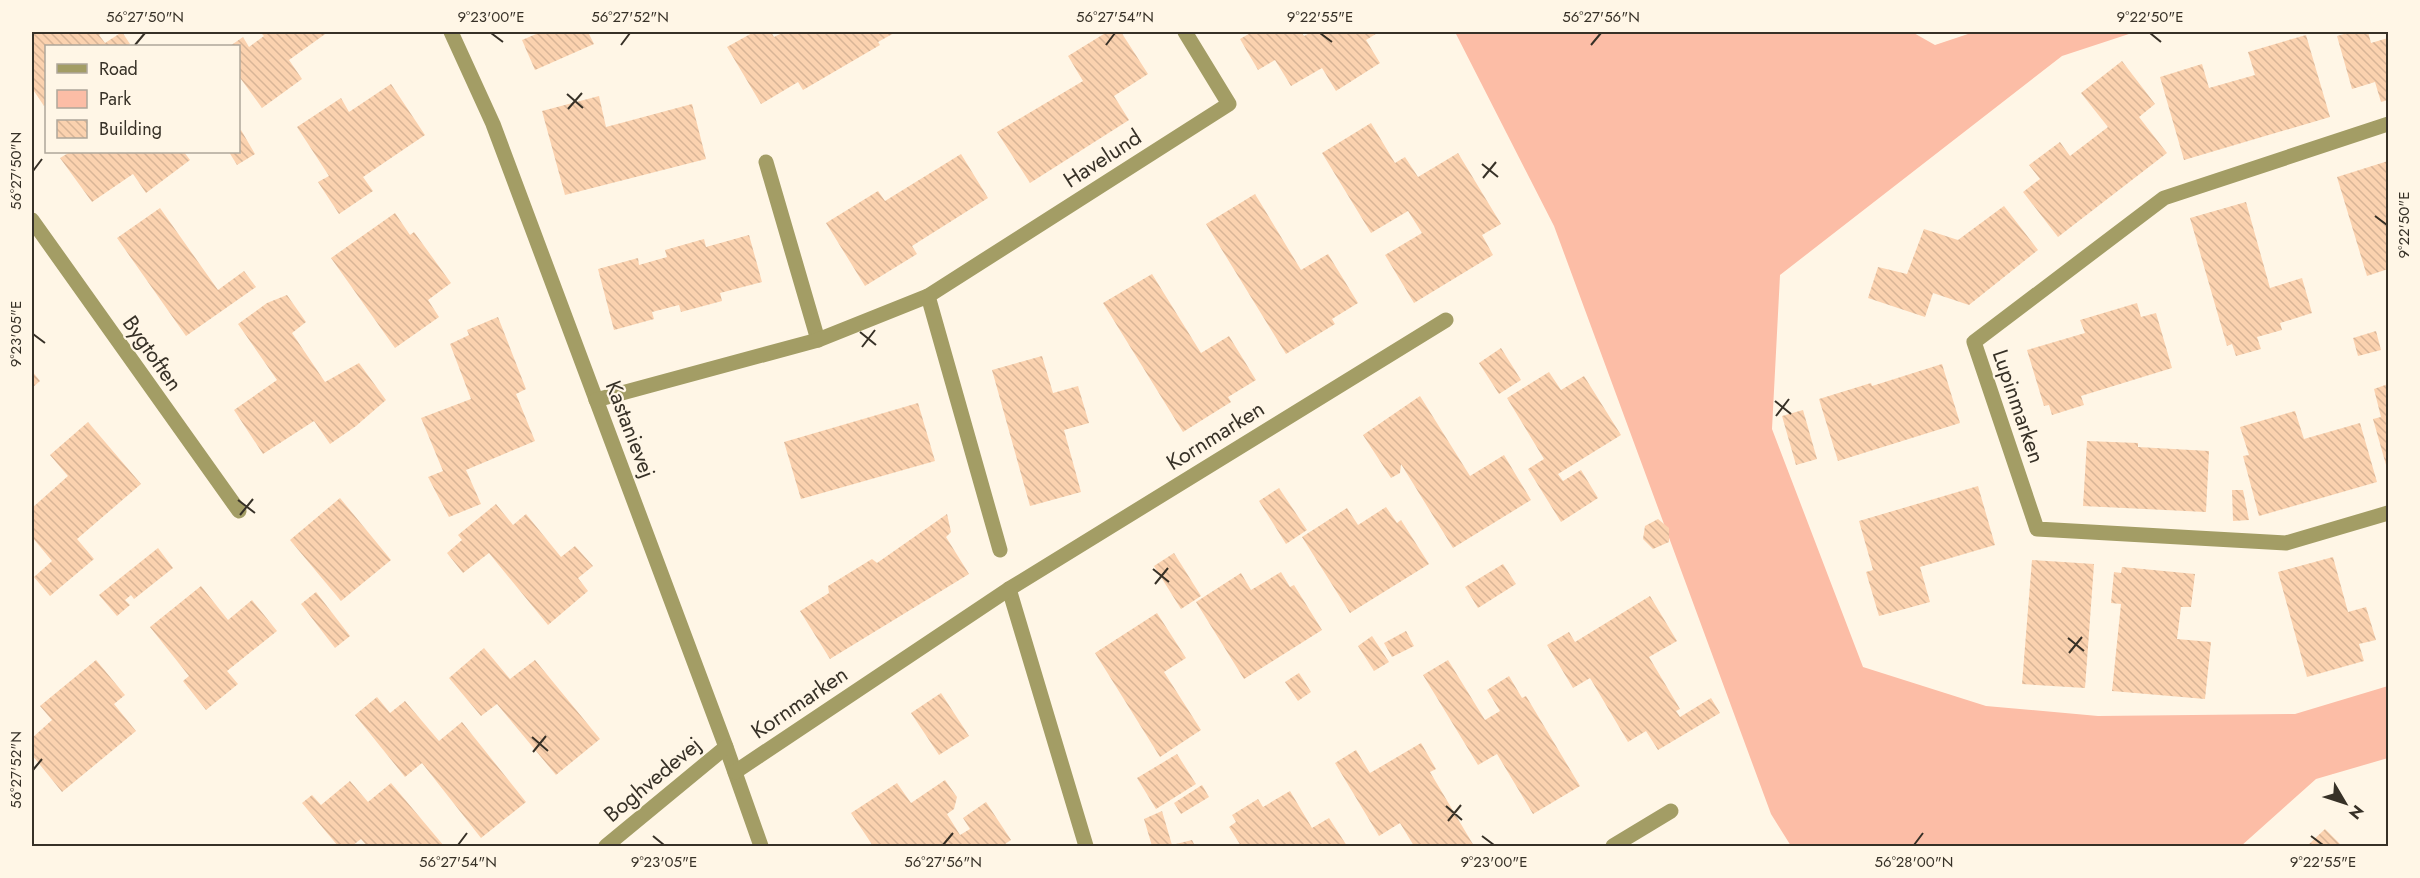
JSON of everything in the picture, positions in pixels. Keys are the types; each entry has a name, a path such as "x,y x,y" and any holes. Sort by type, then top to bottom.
{"street":[{"name":"Kastanievej","path":"451,32 493,124 761,846"},
{"name":"Havelund","path":"596,400 818,340 928,296 1229,104 1185,32"},
{"name":"Lupinmarken","path":"2388,124 2164,198 1974,342 2037,529 2286,543 2388,513"},
{"path":"766,162 818,340"},
{"name":"Bygtoften","path":"32,220 239,511"},
{"path":"928,296 1000,550"},
{"name":"Kornmarken","path":"735,772 1009,589 1446,320"},
{"path":"1009,589 1086,846"},
{"name":"Boghvedevej","path":"606,846 726,747"},
{"path":"1612,846 1671,811"}],"green space":[{"path":"1455,32 1912,32 1935,45 1974,32 2135,32 2062,56 1780,275 1772,429 1863,667 1986,706 2098,716 2295,714 2388,686 2388,758 2316,779 2241,846 1791,846 1771,814 1554,226"}],"building":[{"path":"32,32 103,32 99,35 105,43 122,32 130,44 45,45 44,106 32,88"},
{"path":"260,32 328,32 289,60 302,79 262,108 240,78 240,45 231,45 243,37 249,47 264,36"},
{"path":"541,32 588,32 594,44 535,70 522,40"},
{"path":"754,32 771,32 774,37 784,32 896,32 878,42 880,45 803,90 798,82 761,104 727,47"},
{"path":"1107,32 1121,32 1148,74 1114,96 1129,120 1030,183 997,132 1083,81 1068,56"},
{"path":"1252,32 1301,32 1304,36 1312,32 1379,32 1366,40 1380,63 1336,91 1322,68 1291,86 1275,60 1258,70 1240,39"},
{"path":"2351,32 2368,32 2371,43 2388,38 2388,100 2381,102 2375,82 2352,89 2337,36"},
{"path":"2306,35 2330,117 2184,160 2160,77 2202,64 2209,88 2255,75 2248,52"},
{"path":"2122,61 2155,104 2139,117 2167,153 2058,237 2023,192 2040,179 2029,165 2060,142 2070,156 2108,127 2081,93"},
{"path":"391,84 425,135 363,177 373,191 339,214 318,182 329,176 297,127 341,98 349,112"},
{"path":"599,96 606,127 692,104 706,159 565,195 542,111"},
{"path":"1371,123 1395,163 1405,157 1418,177 1458,153 1501,224 1482,235 1493,255 1414,303 1385,255 1422,233 1408,211 1371,233 1322,153"},
{"path":"240,130 255,154 237,165 230,153 240,153"},
{"path":"68,153 185,153 190,160 146,193 133,174 92,202 60,158"},
{"path":"961,154 988,198 912,246 917,254 865,286 826,223 878,191 885,201"},
{"path":"2388,161 2388,269 2367,276 2337,177"},
{"path":"1255,194 1301,270 1328,254 1358,303 1332,319 1335,324 1286,354 1206,224"},
{"path":"2246,202 2270,288 2302,278 2312,313 2280,323 2282,330 2257,337 2261,349 2236,356 2232,344 2227,346 2190,218"},
{"path":"2004,206 2038,250 1969,305 1933,293 1925,317 1868,298 1878,267 1907,274 1924,229 1958,240"},
{"path":"160,208 218,290 244,271 256,287 186,336 117,238"},
{"path":"395,213 410,235 414,232 451,283 428,300 439,317 395,348 331,258"},
{"path":"749,235 762,282 720,293 722,301 681,312 679,305 652,312 654,319 614,330 598,269 638,258 639,265 667,257 665,250 704,239 706,247"},
{"path":"1152,274 1201,353 1229,336 1256,380 1228,397 1231,402 1183,432 1103,303"},
{"path":"287,295 306,322 292,333 325,382 359,363 386,400 356,426 330,444 314,421 263,454 234,410 277,380 238,324 267,303"},
{"path":"2137,303 2141,317 2156,313 2172,368 2081,396 2084,405 2052,415 2049,405 2044,406 2027,350 2085,333 2080,320"},
{"path":"498,317 526,389 516,394 535,441 466,470 481,504 449,517 428,477 443,471 421,418 471,399 450,344 469,335 467,330"},
{"path":"2376,331 2381,350 2358,356 2353,338"},
{"path":"1501,348 1521,380 1499,394 1479,363"},
{"path":"1042,356 1053,393 1078,386 1089,423 1064,430 1081,492 1030,506 992,370"},
{"path":"1942,364 1960,423 1838,461 1819,399 1871,383 1872,386"},
{"path":"32,371 40,381 32,388"},
{"path":"1549,372 1561,390 1584,376 1621,435 1558,474 1563,481 1581,470 1598,498 1561,522 1528,469 1544,459 1507,398"},
{"path":"2388,384 2388,472 2373,419 2381,417 2374,389"},
{"path":"1420,396 1470,476 1504,455 1531,500 1453,548 1401,464 1400,473 1391,478 1363,435"},
{"path":"918,403 935,461 801,499 784,442"},
{"path":"1803,410 1817,459 1796,465 1782,416"},
{"path":"2295,411 2304,439 2360,423 2377,482 2259,516 2243,456 2249,455 2240,427"},
{"path":"88,422 141,484 77,539 94,559 50,596 34,577 52,561 32,537 32,508 68,476 50,455"},
{"path":"2087,441 2138,443 2138,447 2209,451 2206,512 2083,506"},
{"path":"1978,486 1995,545 1920,567 1930,602 1879,616 1866,572 1873,570 1859,521"},
{"path":"1279,488 1307,530 1286,544 1259,501"},
{"path":"2232,490 2243,490 2249,520 2233,521"},
{"path":"340,498 391,560 341,601 290,540"},
{"path":"496,504 513,525 526,514 561,557 575,546 593,566 578,578 588,591 548,625 489,553 463,573 447,553 462,540 458,535"},
{"path":"1386,507 1397,523 1401,520 1429,564 1350,613 1302,537 1347,508 1358,525"},
{"path":"947,514 951,532 946,537 969,574 830,659 800,611 829,593 828,586 872,559 877,563"},
{"path":"1658,519 1669,528 1669,542 1653,549 1643,539 1645,526"},
{"path":"158,548 173,568 134,599 131,595 125,600 130,605 117,616 99,595"},
{"path":"1174,553 1201,596 1181,609 1154,566"},
{"path":"2333,557 2348,612 2366,607 2376,640 2359,644 2364,661 2307,677 2278,572"},
{"path":"2032,560 2094,564 2085,688 2022,684"},
{"path":"1503,564 1516,584 1478,608 1465,587"},
{"path":"2122,567 2195,574 2191,607 2181,607 2177,639 2211,642 2205,699 2112,691 2121,604 2111,603 2114,572 2121,573"},
{"path":"1281,572 1290,587 1294,585 1322,630 1244,679 1196,602 1241,573 1251,590"},
{"path":"201,586 228,620 252,600 277,631 227,671 238,684 206,710 183,681 189,676 150,627"},
{"path":"316,592 350,636 335,648 301,604"},
{"path":"1650,596 1677,641 1649,657 1680,709 1676,711 1680,717 1711,698 1720,713 1658,750 1646,731 1628,742 1590,678 1573,688 1547,645 1569,632 1575,642"},
{"path":"1157,613 1186,658 1164,672 1201,730 1160,757 1095,653"},
{"path":"1406,631 1414,646 1392,657 1384,643"},
{"path":"1372,636 1389,662 1374,671 1358,646"},
{"path":"484,648 510,679 535,660 600,739 556,775 497,704 481,716 449,678"},
{"path":"96,660 125,695 114,704 136,731 62,792 32,755 32,738 52,720 40,706"},
{"path":"1448,660 1485,720 1500,711 1487,690 1509,676 1522,698 1526,696 1580,786 1533,814 1497,754 1478,765 1423,675"},
{"path":"1299,673 1311,692 1298,701 1285,682"},
{"path":"941,693 969,736 939,755 911,713"},
{"path":"377,697 390,713 405,701 439,741 462,722 526,802 481,838 422,763 405,777 355,715"},
{"path":"1421,743 1436,769 1430,772 1474,846 1414,846 1400,823 1379,836 1335,763 1356,750 1370,773"},
{"path":"1177,754 1196,784 1156,809 1137,778"},
{"path":"945,780 957,797 954,809 947,814 960,835 970,829 963,818 986,802 1011,840 1002,846 873,846 851,813 897,783 911,803"},
{"path":"350,781 368,802 391,783 444,846 367,846 361,839 352,846 338,846 302,803 312,795 321,805"},
{"path":"1202,785 1209,797 1181,814 1174,803"},
{"path":"1290,791 1312,828 1329,818 1347,846 1241,846 1229,827 1236,822 1232,815 1258,799 1263,807"},
{"path":"1162,811 1172,845 1192,840 1195,846 1152,846 1144,819"},
{"path":"2325,829 2342,846 2307,846"}]}
